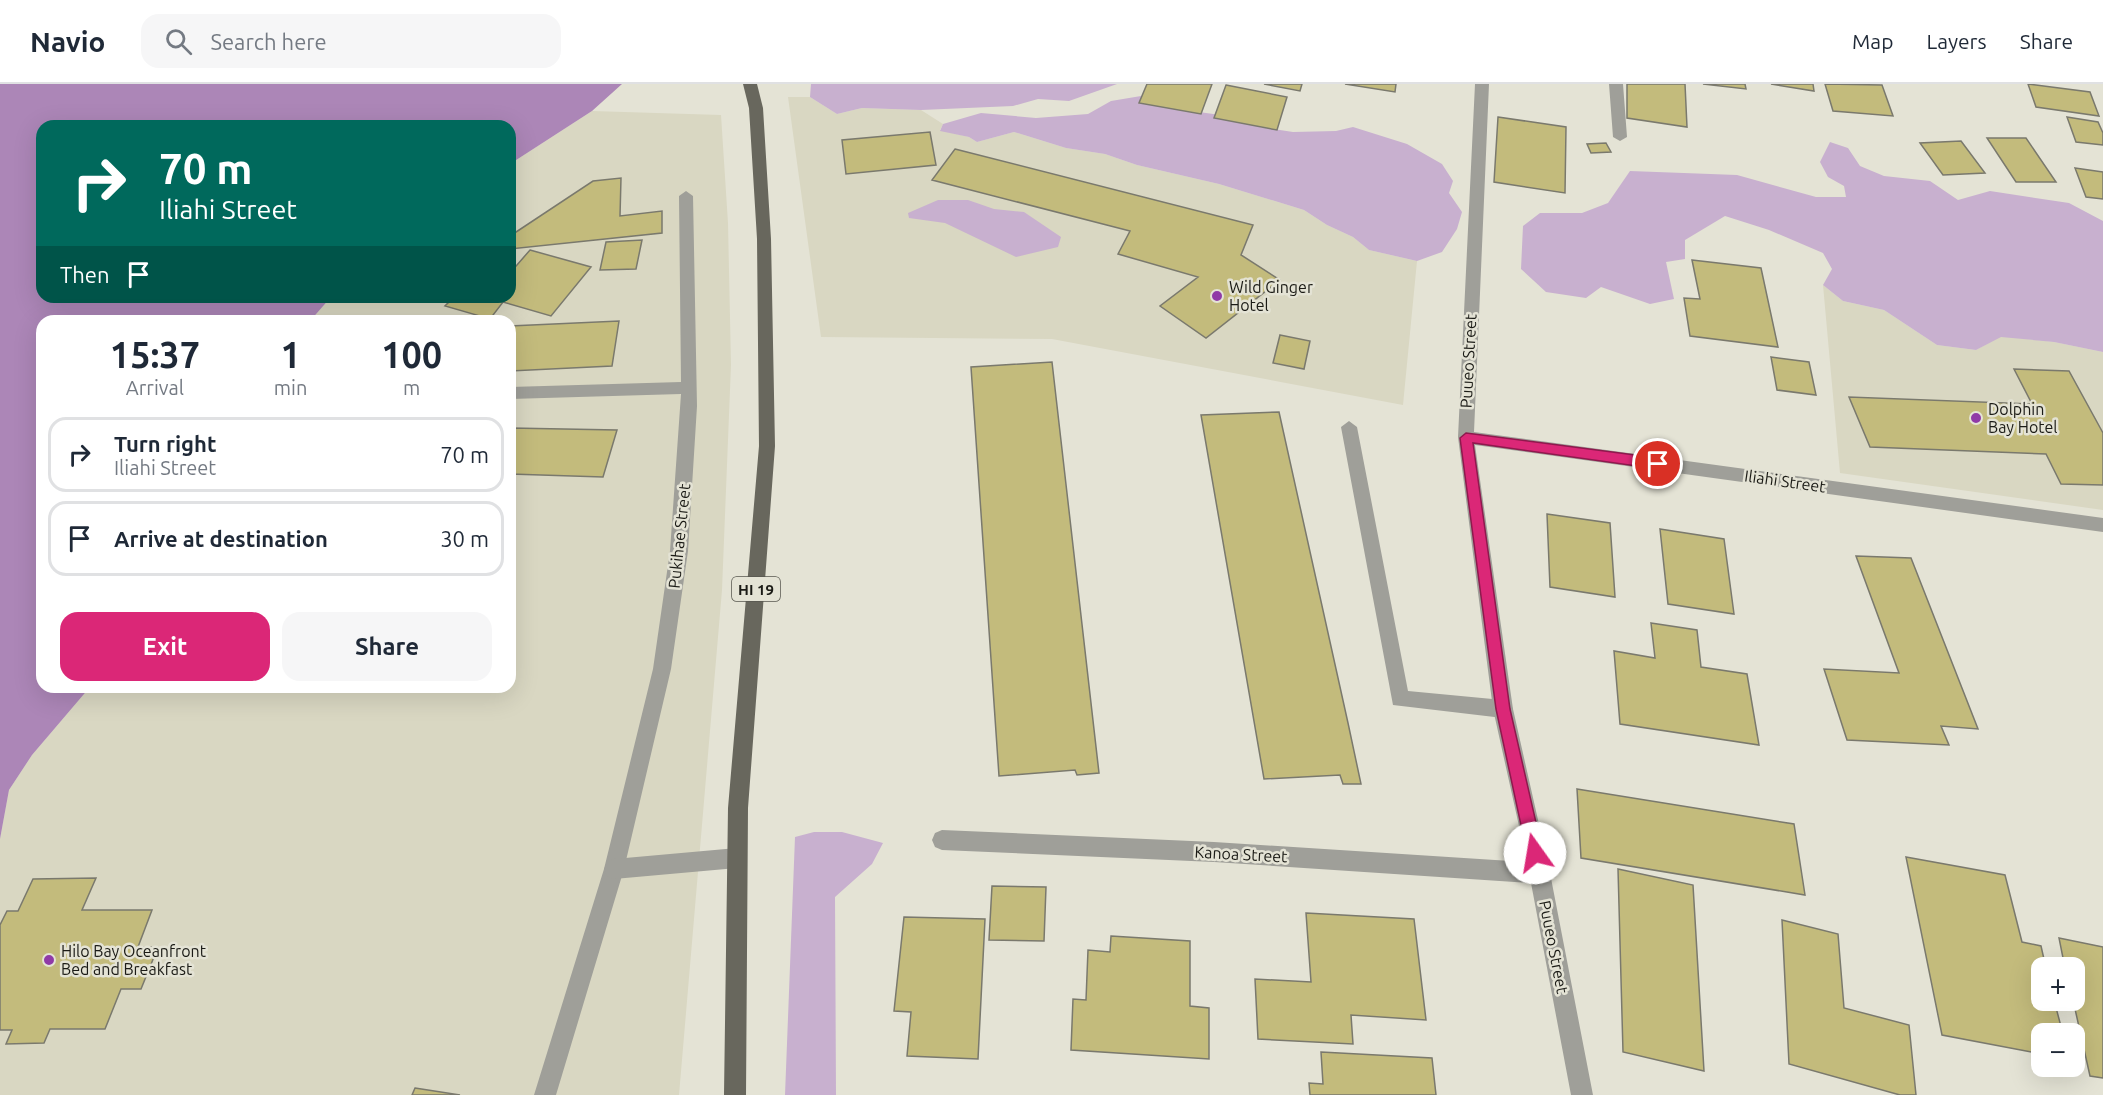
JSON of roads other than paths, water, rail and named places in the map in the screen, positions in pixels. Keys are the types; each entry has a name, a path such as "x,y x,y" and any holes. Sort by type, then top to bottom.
{"main road":[{"name":"HI 19","path":"735,1095 738,808 767,446 764,239 758,130 750,84"}],"street":[{"name":"Puueo Street","path":"1482,84 1465,418 1466,438 1503,709 1539,873 1582,1095"},
{"path":"1617,84 1620,137"},
{"name":"Pukihae Street","path":"545,1095 614,869 662,669 679,551 689,388 686,196"},
{"path":"516,393 689,388"},
{"path":"1349,427 1400,699 1503,709"},
{"name":"Iliahi Street","path":"1466,438 2103,525"},
{"name":"Kanoa Street","path":"942,840 1214,852 1539,873"},
{"path":"614,869 737,858"}],"place":[{"name":"Wild Ginger Hotel","path":"1217,296"},
{"name":"Dolphin Bay Hotel","path":"1976,418"},
{"name":"Hilo Bay Oceanfront Bed and Breakfast","path":"49,960"}]}
